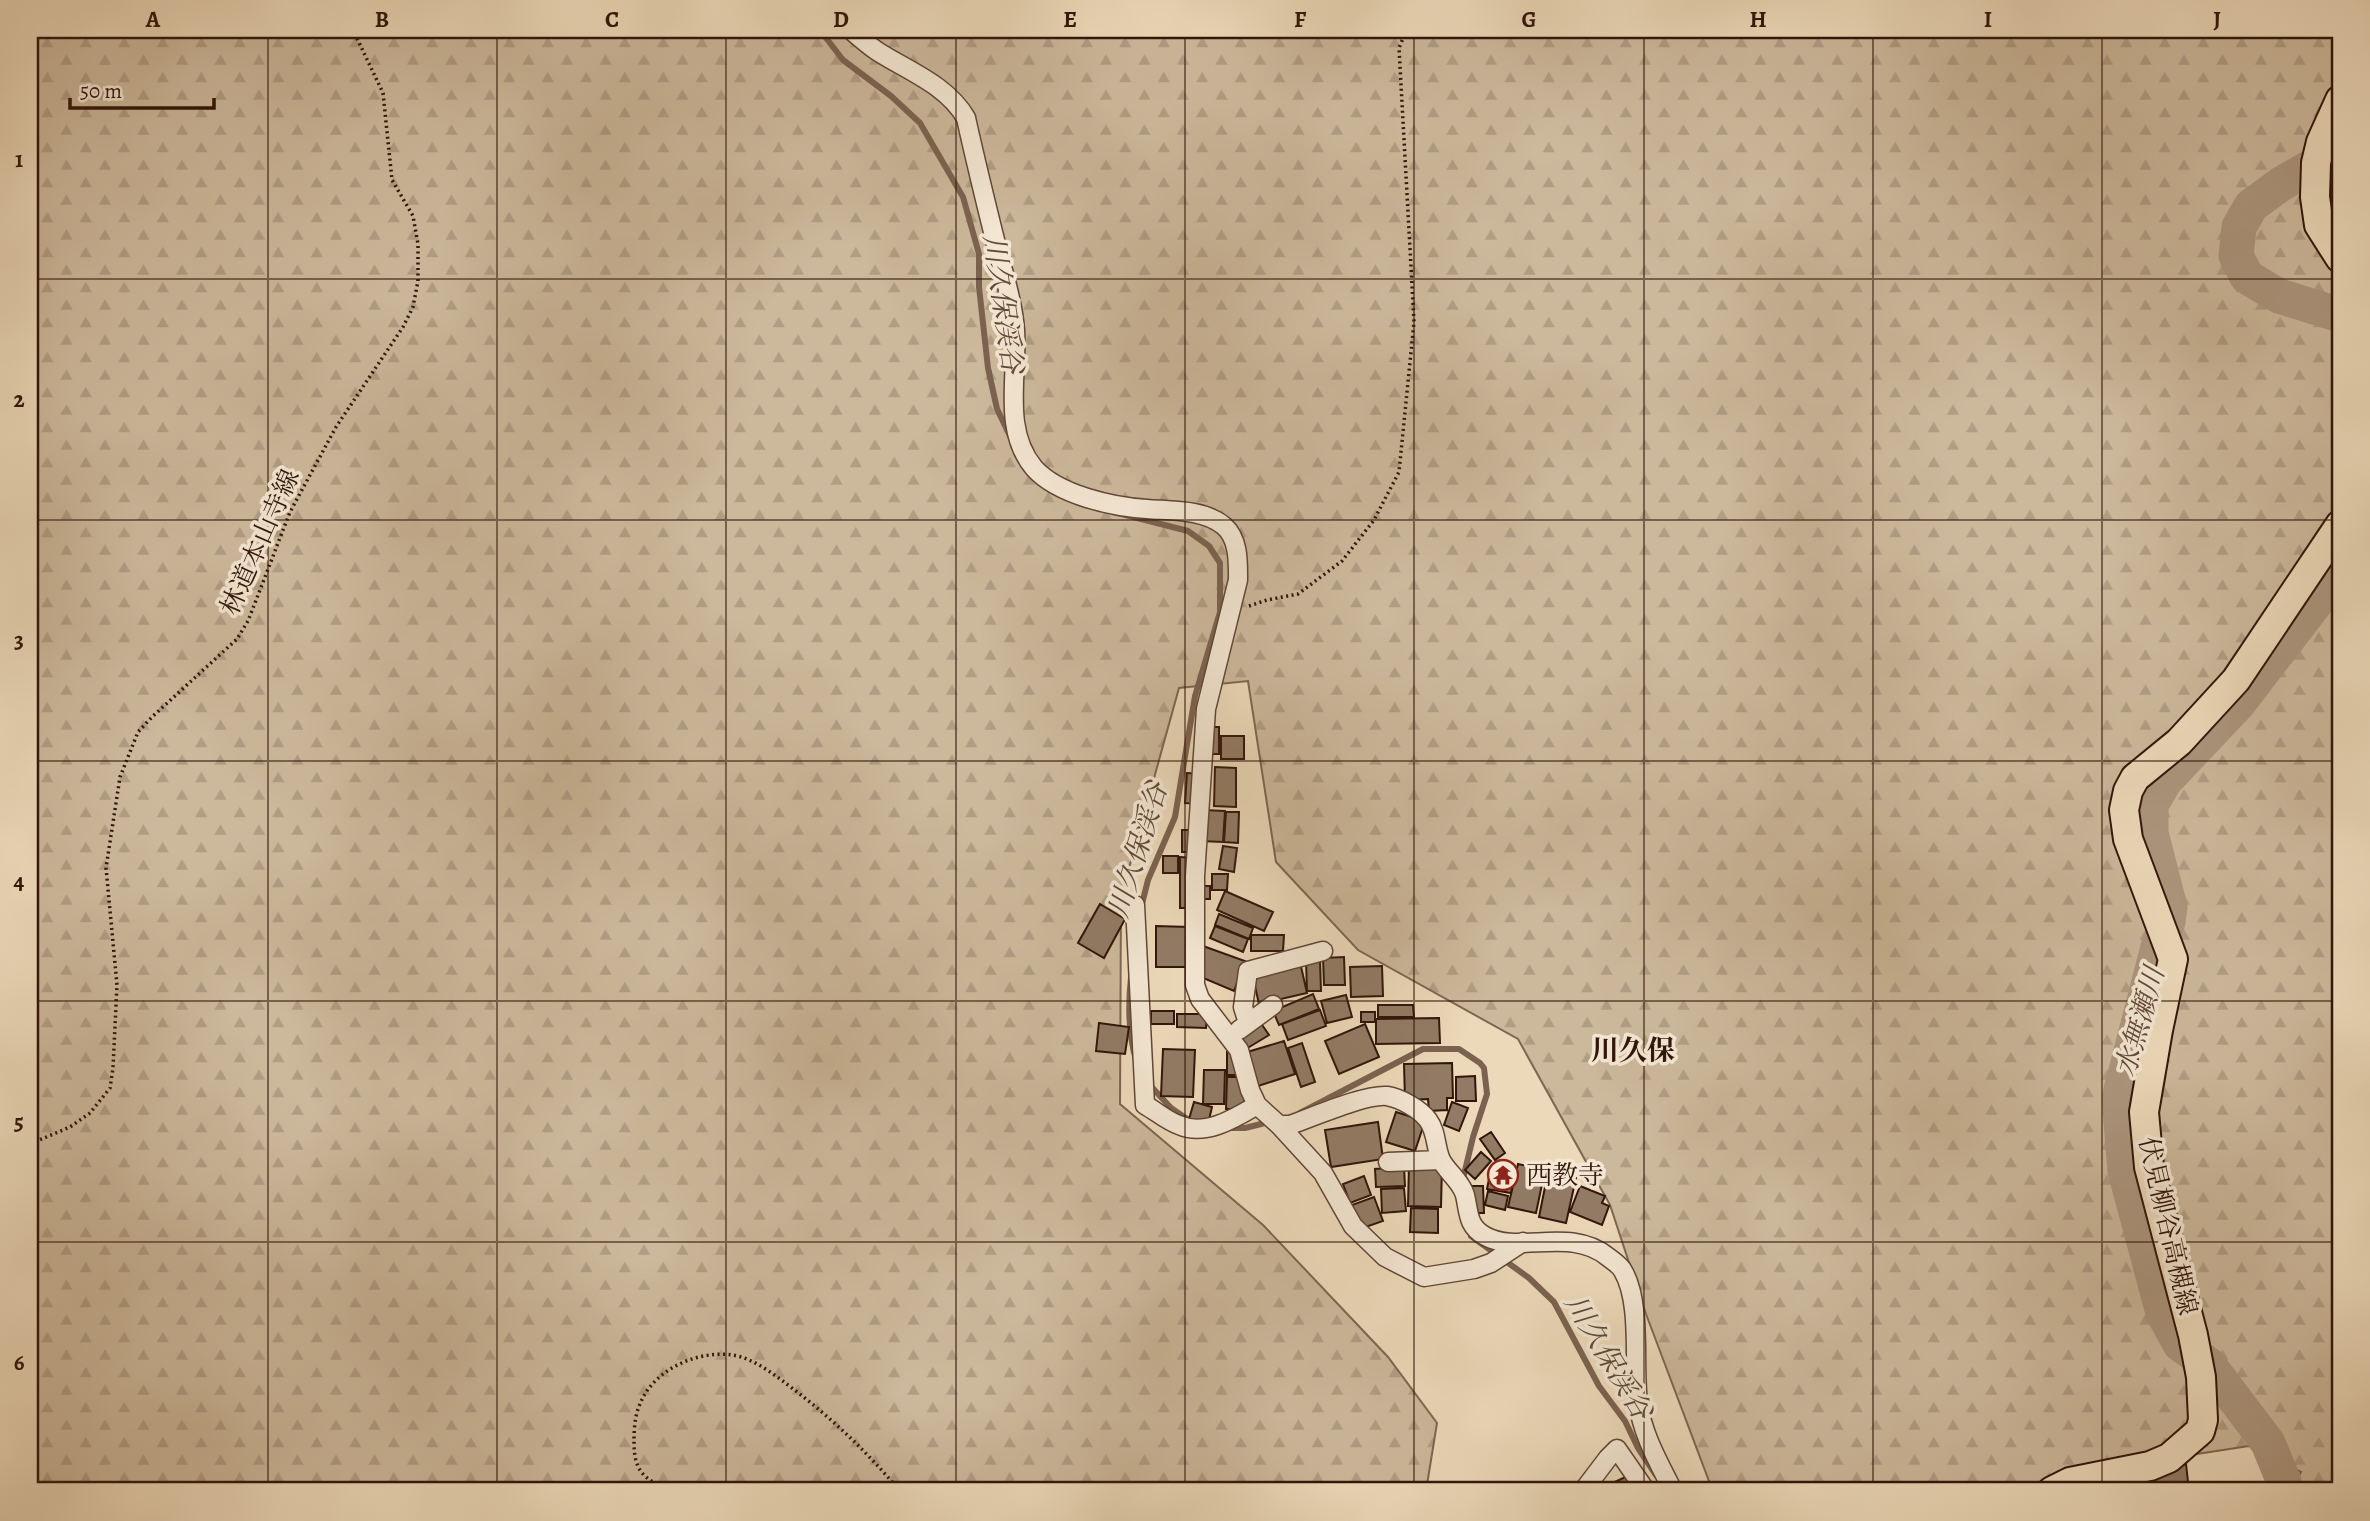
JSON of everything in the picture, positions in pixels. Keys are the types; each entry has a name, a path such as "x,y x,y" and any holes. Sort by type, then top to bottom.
{"main road":[{"path":"2340,100 2318,153 2315,197 2319,225 2340,258"},
{"name":"伏見柳谷高槻線","path":"2052,1491 2070,1482 2150,1466 2169,1458 2200,1431 2203,1420 2201,1377 2193,1335 2149,1167 2144,1112 2173,959 2128,838 2124,810 2128,791 2135,778 2179,742 2236,680 2340,526"}],"street":[{"path":"851,30 874,49 943,91 958,104 966,118 1009,294 1015,330 1015,426 1024,454 1036,471 1055,485 1109,504 1206,517 1224,526 1233,538 1239,559 1238,580 1206,709 1195,876 1195,985 1200,999 1239,1049 1257,1105 1323,1173 1353,1226 1385,1257 1424,1277 1474,1269 1491,1263 1523,1242"},
{"path":"1135,905 1145,1105 1180,1126 1203,1129 1235,1118 1257,1105"},
{"path":"1248,1023 1243,1007 1248,971 1323,951"},
{"path":"1231,1036 1273,1005"},
{"path":"1279,1125 1290,1125 1363,1100 1387,1096 1410,1105 1428,1119 1437,1140 1441,1160 1465,1195 1470,1222 1479,1232 1487,1238 1503,1241 1572,1242 1597,1248 1623,1269 1629,1284 1634,1318 1638,1404 1651,1449 1673,1491"},
{"path":"1388,1162 1441,1160"},
{"path":"1583,1491 1617,1449 1646,1491"}],"path":[{"name":"林道本山寺線","path":"30,1144 70,1127 90,1113 110,1088 117,985 106,867 120,777 138,732 237,639 248,621 296,500 336,427 403,327 413,307 418,281 418,244 413,216 392,180 383,93 353,30"},
{"path":"1268,600 1298,594 1342,561 1374,520 1399,472 1414,322 1399,48 1406,31 1410,30"},
{"path":"672,1491 642,1474 634,1456 634,1429 640,1403 656,1382 673,1367 690,1358 711,1354 735,1355 764,1368 822,1411 863,1447 900,1491"}],"green space":[{"path":"30,30 2340,30 2340,1491 2291,1491 2301,1472 2249,1446 2151,1461 2053,1491 1712,1489 1646,1314 1610,1205 1518,1039 1358,950 1276,862 1248,681 1179,688 1121,897 1120,1104 1263,1225 1388,1357 1437,1423 1426,1491 30,1491"}],"building":[{"path":"1206,727 1219,727 1219,754 1206,754"},
{"path":"1221,736 1244,736 1244,759 1221,759"},
{"path":"1215,767 1236,768 1236,807 1214,806"},
{"path":"1187,773 1202,774 1200,804 1185,803"},
{"path":"1203,810 1225,811 1223,842 1201,841"},
{"path":"1226,812 1239,812 1238,843 1224,842"},
{"path":"1182,830 1196,830 1196,852 1182,852"},
{"path":"1223,846 1237,848 1234,872 1219,869"},
{"path":"1163,856 1178,856 1178,873 1163,873"},
{"path":"1180,857 1193,858 1193,908 1180,908"},
{"path":"1212,874 1228,874 1227,890 1212,890"},
{"path":"1198,886 1210,886 1210,899 1198,899"},
{"path":"1225,891 1273,912 1264,931 1217,910"},
{"path":"1100,904 1125,919 1104,958 1078,943"},
{"path":"1219,914 1253,928 1249,939 1215,925"},
{"path":"1156,926 1189,927 1189,967 1156,967"},
{"path":"1215,926 1248,939 1243,952 1210,938"},
{"path":"1251,935 1284,935 1283,951 1251,951"},
{"path":"1203,946 1245,961 1234,991 1196,975"},
{"path":"1344,957 1345,985 1324,985 1323,958"},
{"path":"1306,961 1320,961 1321,991 1307,991"},
{"path":"1300,962 1307,993 1259,1004 1252,973"},
{"path":"1382,966 1383,996 1351,997 1350,967"},
{"path":"1313,994 1319,1009 1279,1025 1273,1011"},
{"path":"1346,995 1352,1017 1327,1023 1321,1001"},
{"path":"1378,1005 1413,1005 1414,1017 1378,1017"},
{"path":"1320,1010 1326,1026 1288,1040 1282,1024"},
{"path":"1151,1011 1174,1011 1174,1024 1151,1024"},
{"path":"1361,1012 1375,1012 1375,1022 1361,1022"},
{"path":"1177,1014 1207,1014 1206,1028 1177,1027"},
{"path":"1439,1018 1440,1043 1376,1044 1376,1019"},
{"path":"1258,1019 1269,1035 1246,1049 1236,1034"},
{"path":"1099,1023 1129,1027 1125,1054 1096,1051"},
{"path":"1365,1024 1379,1057 1339,1074 1325,1041"},
{"path":"1284,1041 1295,1074 1255,1087 1244,1053"},
{"path":"1302,1043 1315,1082 1301,1087 1288,1048"},
{"path":"1163,1049 1195,1050 1193,1097 1161,1096"},
{"path":"1227,1052 1240,1052 1239,1075 1227,1075"},
{"path":"1452,1063 1453,1098 1447,1098 1447,1110 1429,1111 1428,1099 1405,1100 1404,1064"},
{"path":"1204,1070 1225,1070 1224,1104 1203,1104"},
{"path":"1475,1076 1476,1101 1456,1101 1456,1077"},
{"path":"1227,1077 1244,1077 1244,1109 1226,1109"},
{"path":"1194,1102 1212,1107 1208,1124 1189,1119"},
{"path":"1452,1102 1468,1108 1459,1131 1444,1125"},
{"path":"1396,1112 1425,1121 1415,1151 1386,1142"},
{"path":"1378,1122 1383,1159 1331,1167 1325,1130"},
{"path":"1491,1132 1505,1153 1495,1160 1480,1139"},
{"path":"1481,1152 1491,1161 1475,1179 1465,1170"},
{"path":"1409,1164 1442,1165 1441,1207 1408,1206"},
{"path":"1518,1164 1545,1170 1536,1213 1508,1207"},
{"path":"1404,1167 1405,1186 1376,1187 1375,1169"},
{"path":"1491,1169 1515,1174 1511,1193 1487,1189"},
{"path":"1548,1172 1576,1178 1566,1223 1539,1217"},
{"path":"1364,1176 1371,1195 1350,1203 1343,1184"},
{"path":"1469,1186 1483,1186 1484,1213 1469,1213"},
{"path":"1580,1186 1605,1196 1602,1203 1609,1206 1602,1225 1570,1212"},
{"path":"1404,1188 1406,1211 1382,1213 1381,1189"},
{"path":"1488,1191 1508,1196 1505,1210 1485,1205"},
{"path":"1374,1197 1383,1221 1360,1229 1352,1205"},
{"path":"1411,1208 1438,1209 1438,1233 1410,1232"},
{"path":"2186,1464 2189,1491 2125,1491 2123,1477 2152,1468"},
{"path":"1632,1474 1641,1491 1611,1491 1608,1485"},
{"path":"2121,1479 2122,1491 2086,1491"}],"waterway":[{"name":"川久保渓谷","path":"820,30 843,60 891,96 920,123 963,197 979,254 979,287 988,368 997,409 1011,438"},
{"name":"水無瀬川","path":"2340,141 2314,165 2251,206 2239,227 2236,256 2247,277 2279,296 2340,315"},
{"name":"川久保渓谷","path":"1114,512 1188,531 1209,546 1220,563 1220,612 1195,696 1175,817 1148,880 1141,908"},
{"name":"水無瀬川","path":"2286,1491 2268,1443 2209,1365 2180,1344 2163,1313 2125,1171 2119,1098 2170,907 2151,833 2151,805 2165,781 2238,704 2330,584 2340,579"},
{"name":"川久保渓谷","path":"1131,977 1129,1019 1136,1060"},
{"name":"川久保渓谷","path":"1300,1113 1423,1049 1459,1049 1484,1068 1487,1094 1462,1183"},
{"name":"川久保渓谷","path":"1149,1084 1171,1108 1190,1121"},
{"name":"川久保渓谷","path":"1228,1128 1245,1128 1269,1122"},
{"name":"川久保渓谷","path":"1471,1236 1529,1278 1554,1302 1599,1386 1625,1421 1638,1448 1656,1475"}],"place":[{"name":"西教寺","path":"1503,1175"}],"district":[{"name":"川久保","path":"1633,1051"}]}
